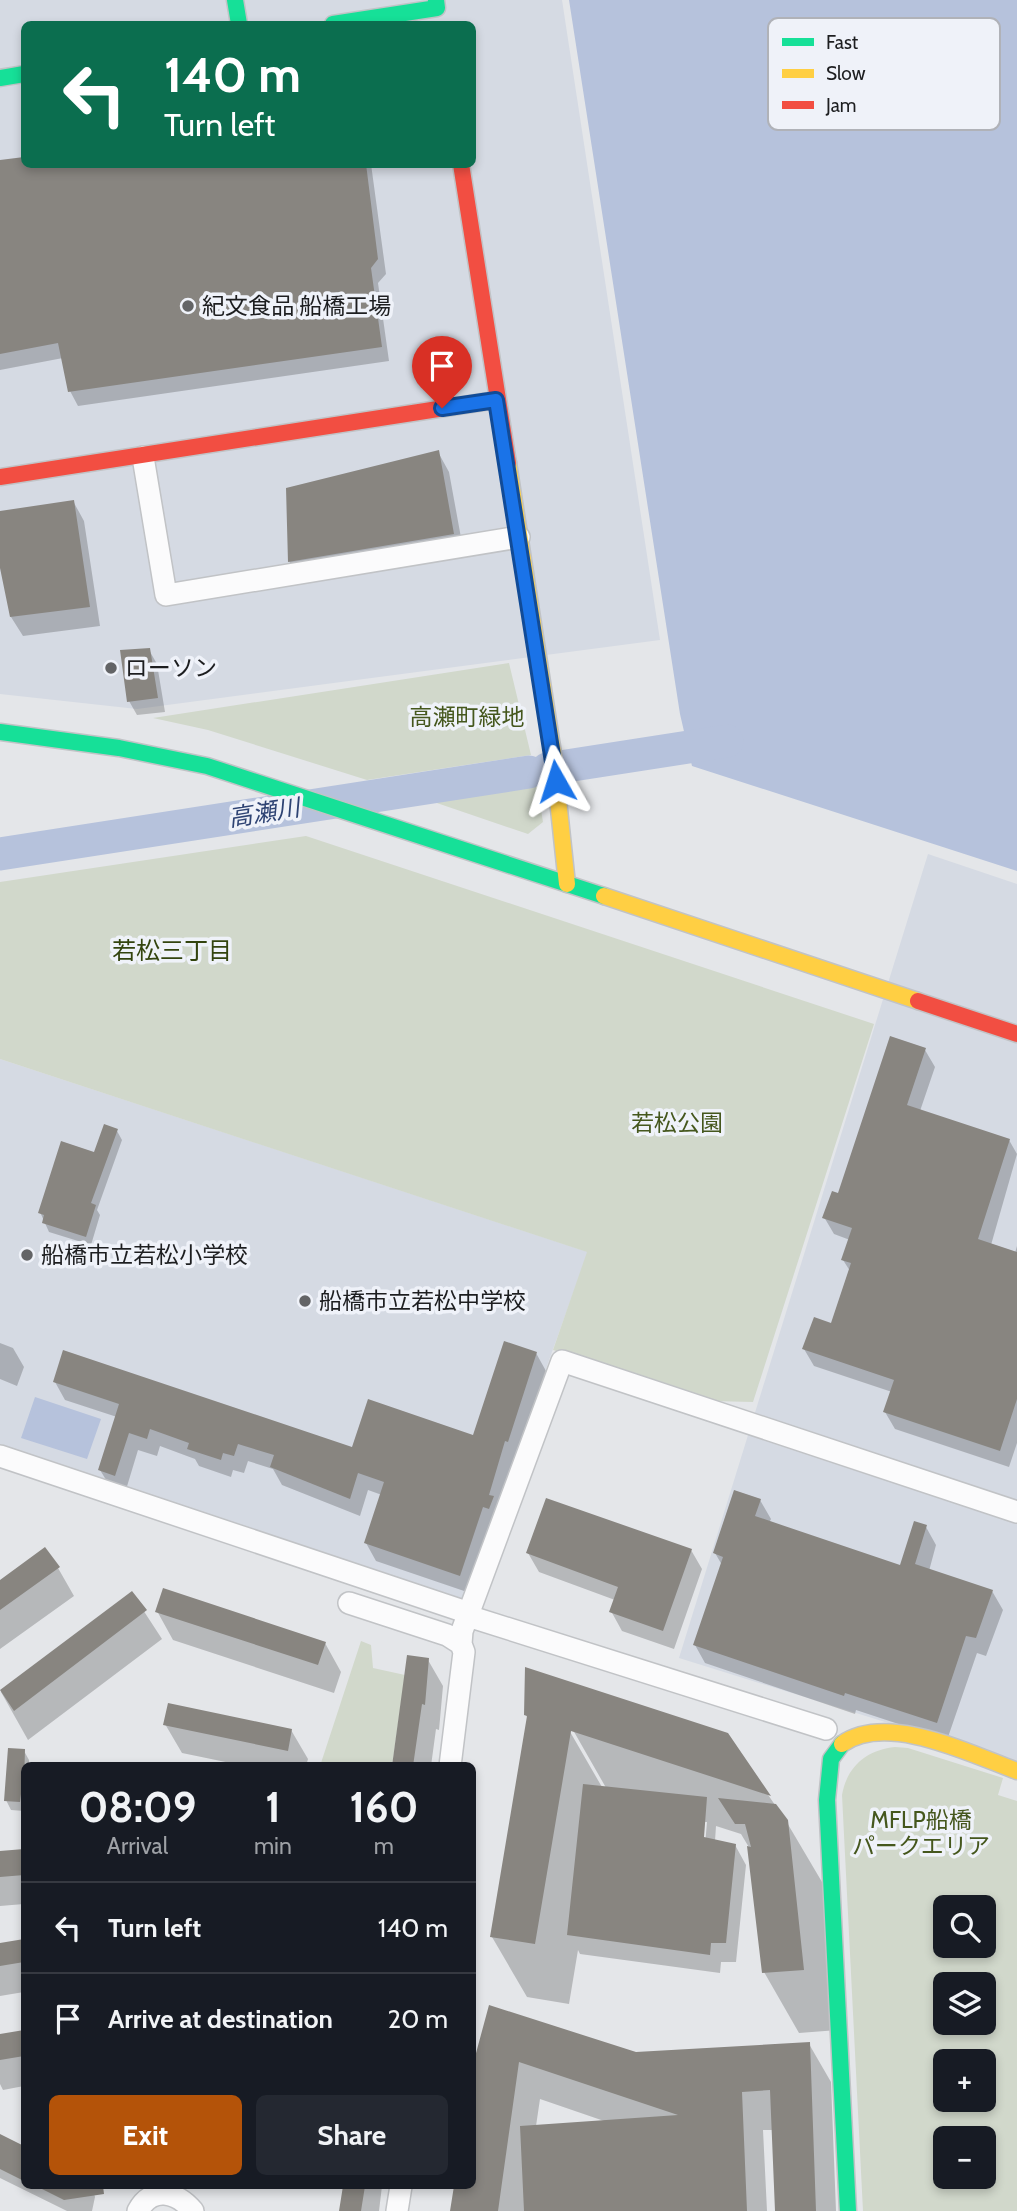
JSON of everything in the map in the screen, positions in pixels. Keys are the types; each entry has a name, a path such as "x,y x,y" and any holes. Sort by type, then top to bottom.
{"street":[{"path":"235,0 238,21"},
{"path":"357,21 438,11"},
{"path":"0,78 21,74"},
{"path":"461,168 553,753 567,884"},
{"path":"0,477 143,457 496,400"},
{"path":"143,457 166,595 519,537"},
{"path":"0,732 119,747 207,766 358,813 1017,1034"},
{"path":"450,1762 464,1652 461,1644 468,1614 562,1361 1017,1512"},
{"path":"0,1456 468,1614 826,1729"},
{"path":"349,1603 447,1635 461,1644"},
{"path":"848,2211 827,1800 829,1770 835,1749 847,1738 882,1731 904,1734 1017,1770"},
{"path":"397,2211 401,2189"},
{"path":"138,2211 153,2197 167,2194 182,2198 193,2211"}],"shaded area":[{"path":"0,0 562,0 660,640 137,709 0,694"},
{"path":"928,854 1017,884 1017,1763 679,1658"},
{"name":"船橋市立若松中学校","path":"0,1059 588,1252 463,1599 0,1444"}],"green space":[{"name":"高瀬町緑地","path":"509,663 531,755 367,780 208,730 153,718"},
{"name":"高瀬町緑地","path":"537,785 543,822 528,834 431,801"},
{"name":"若松公園","path":"306,836 874,1024 753,1402 711,1401 553,1350 587,1252 0,1059 0,882"},
{"path":"361,1641 371,1645 373,1668 405,1675 393,1762 321,1762"},
{"name":"MFLP船橋 パークエリア","path":"895,1747 908,1748 1003,1778 998,1795 1017,1801 1017,2211 863,2211 842,1795 848,1776 854,1768 860,1761 876,1752"}],"water":[{"path":"569,0 1017,0 1017,871 692,766 680,714"},
{"path":"35,1397 101,1419 87,1459 21,1438"}],"building":[{"name":"紀文食品 船橋工場","path":"21,157 21,168 367,168 378,259 371,268 382,347 68,392 58,343 0,354 0,160"},
{"path":"439,450 454,534 288,562 286,488"},
{"path":"74,500 90,607 10,617 0,568 0,511"},
{"path":"150,648 158,698 127,702 120,650"},
{"path":"890,1036 926,1048 907,1105 1010,1139 978,1239 1017,1252 1017,1399 1000,1451 883,1412 894,1380 802,1349 814,1317 831,1323 851,1263 841,1260 852,1228 822,1218 832,1191 838,1193"},
{"path":"104,1124 118,1129 91,1203 96,1205 86,1237 42,1223 44,1215 38,1213 61,1141 94,1152"},
{"path":"504,1341 537,1352 508,1442 505,1441 489,1495 494,1496 489,1509 483,1507 460,1576 364,1543 384,1482 358,1473 350,1499 270,1467 274,1455 238,1444 234,1456 223,1453 221,1460 187,1449 189,1443 150,1429 147,1439 129,1433 115,1476 98,1470 119,1404 53,1382 63,1350 352,1447 368,1399 473,1435"},
{"path":"734,1490 761,1499 755,1516 900,1565 914,1521 927,1525 915,1564 993,1590 976,1638 966,1636 937,1723 845,1693 844,1696 693,1645 723,1557 713,1553"},
{"path":"546,1498 692,1549 663,1631 609,1612 618,1587 526,1553"},
{"path":"45,1547 60,1567 0,1610 0,1580"},
{"path":"163,1588 326,1642 318,1665 155,1612"},
{"path":"132,1591 147,1610 14,1711 0,1690"},
{"path":"407,1655 429,1658 425,1705 422,1704 414,1762 393,1762"},
{"path":"525,1667 728,1733 771,1796 571,1731 535,1944 490,1937 527,1716 524,1715"},
{"path":"168,1703 292,1729 288,1751 163,1725"},
{"path":"8,1748 25,1749 25,1762 21,1762 20,1802 4,1801"},
{"path":"583,1784 707,1797 704,1837 736,1844 726,1943 711,1943 710,1955 567,1935"},
{"path":"718,1798 776,1804 788,1820 804,1970 762,1973 747,1846 751,1847 745,1824 735,1824"},
{"path":"21,1849 21,1875 0,1877 0,1851"},
{"path":"21,1940 21,1962 0,1966 0,1943"},
{"path":"489,2005 636,2052 810,2042 816,2211 775,2211 770,2090 742,2092 747,2211 524,2211 520,2126 678,2115 519,2062 498,2211 450,2211 454,2189 476,2189 476,2053"},
{"path":"21,2030 21,2056 0,2060 0,2034"},
{"path":"0,2134 21,2144 21,2180 0,2169"},
{"path":"42,2189 103,2189 104,2194 64,2200"},
{"path":"343,2189 365,2189 361,2211 339,2211"}],"waterway":[{"name":"高瀬川","path":"547,769 727,741"},
{"name":"高瀬川","path":"0,854 529,772"}],"traffic: fast":[{"path":"235,0 238,21"},
{"path":"352,21 437,8 436,0"},
{"path":"0,78 21,74"},
{"path":"0,732 119,748 207,766 604,896"},
{"path":"842,1744 831,1759 827,1800 848,2211"}],"traffic: slow":[{"path":"508,463 553,753 567,884"},
{"path":"604,896 918,1001"},
{"path":"842,1744 861,1735 882,1732 905,1734 929,1739 1017,1771"}],"traffic: jam":[{"path":"462,168 508,463"},
{"path":"0,477 496,400"},
{"path":"918,1001 1017,1034"}],"place":[{"name":"紀文食品 船橋工場","path":"188,306"},
{"name":"ローソン","path":"111,668"},
{"name":"船橋市立若松小学校","path":"27,1255"},
{"name":"船橋市立若松中学校","path":"305,1301"}],"district":[{"name":"若松三丁目","path":"172,951"}],"route":[{"path":"442,408 496,400 556,781"}]}
